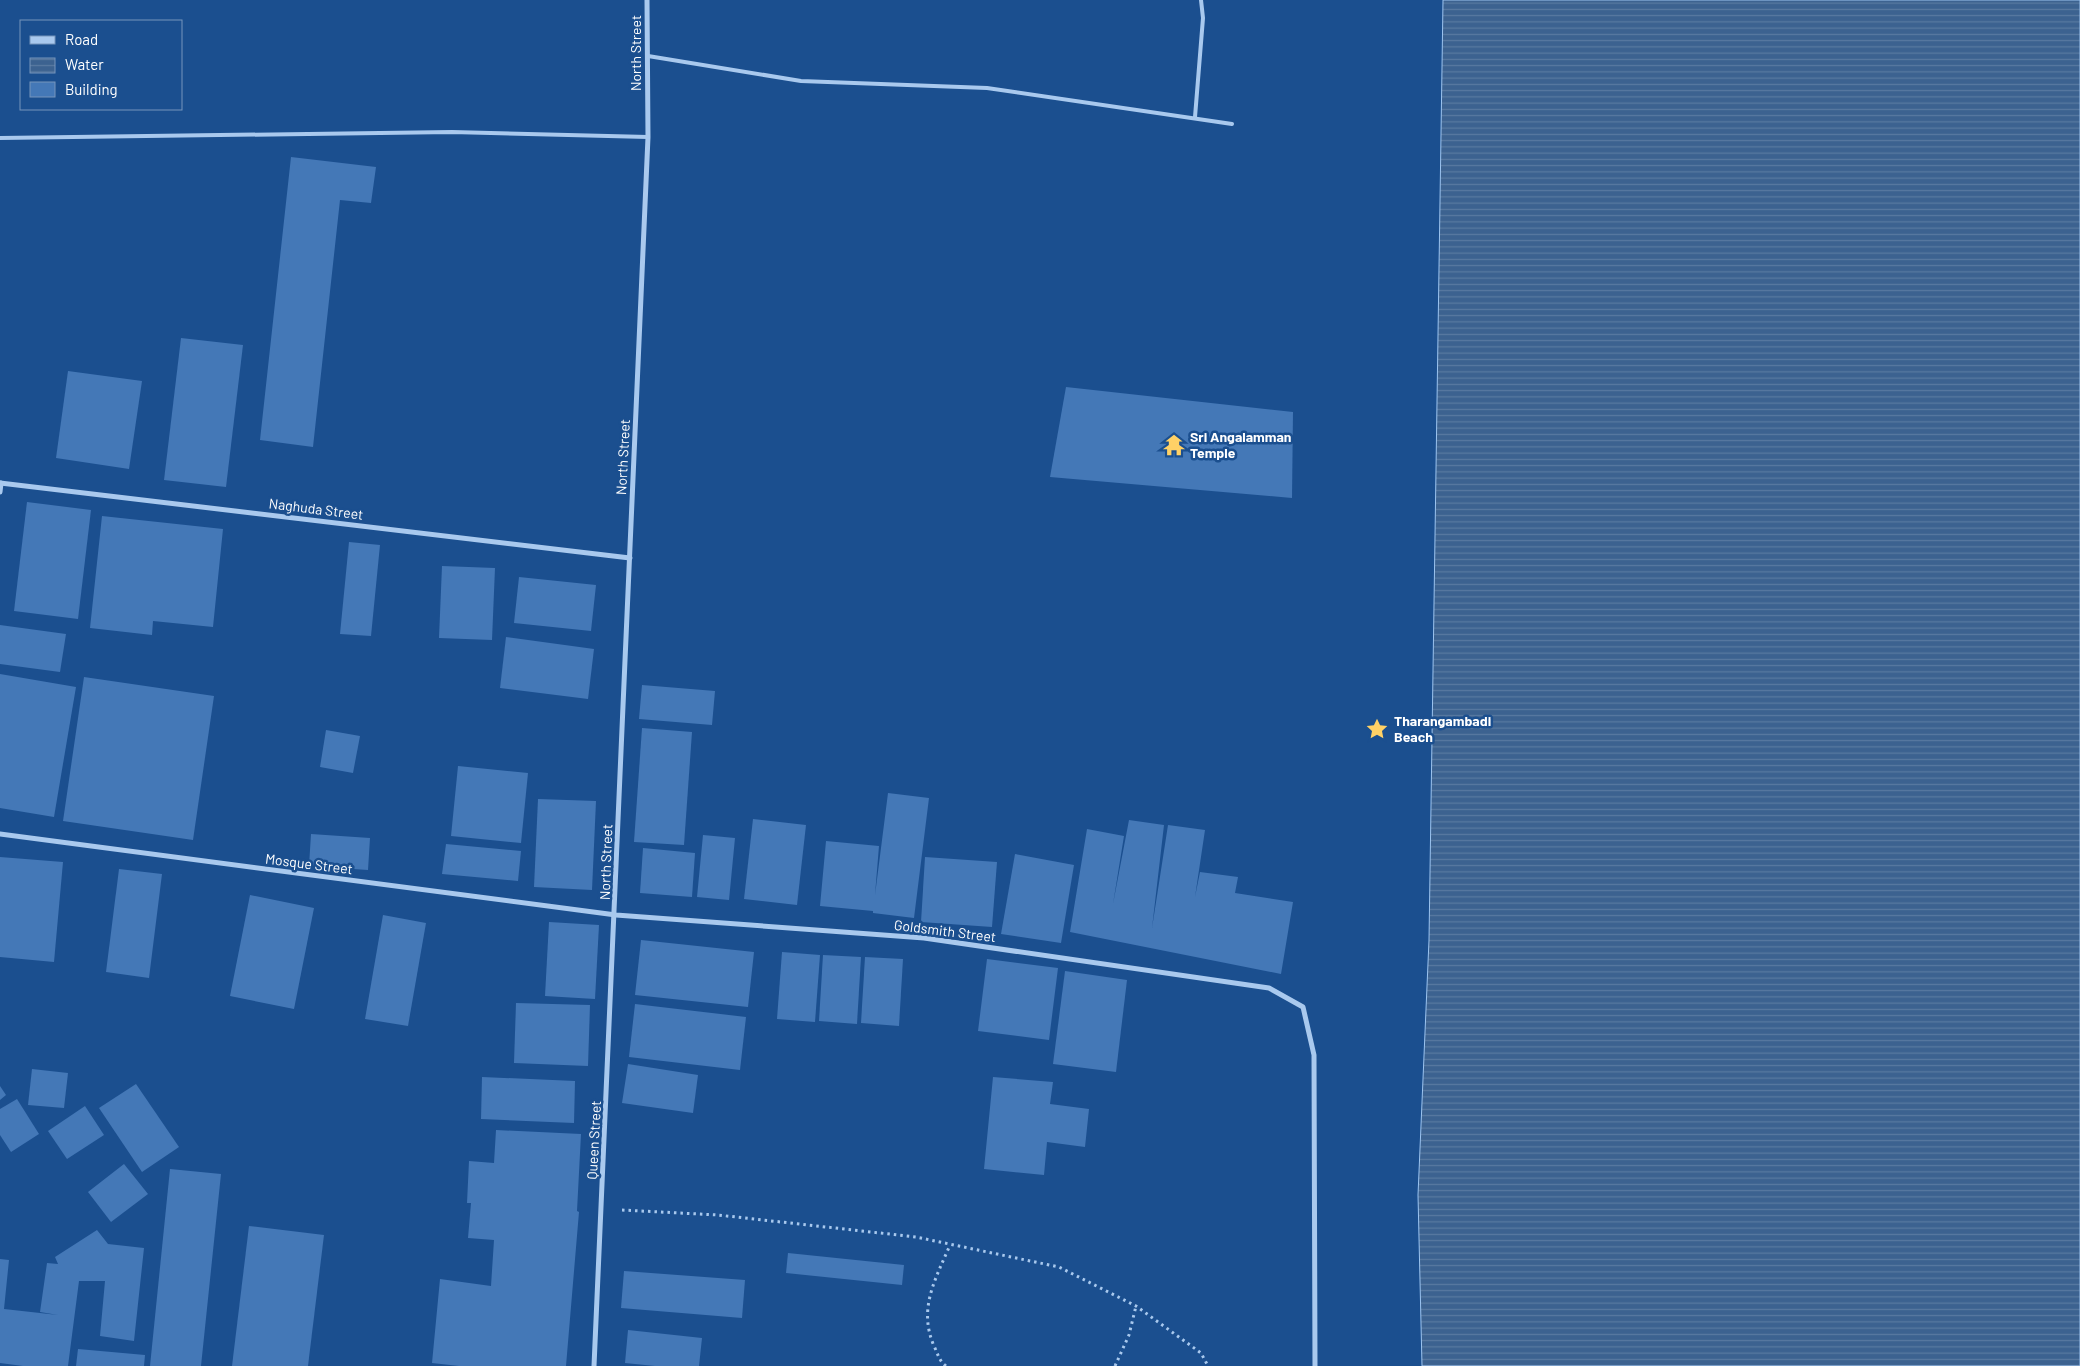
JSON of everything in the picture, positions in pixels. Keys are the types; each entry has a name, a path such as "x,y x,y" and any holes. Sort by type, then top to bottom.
{"street":[{"name":"North Street","path":"616,915 648,137 647,0"},
{"name":"Naghuda Street","path":"1,483 630,558"},
{"path":"0,492 1,483"},
{"name":"Mosque Street","path":"0,834 616,915"},
{"name":"Goldsmith Street","path":"616,915 924,938 1270,988 1303,1007 1314,1056 1315,1366"},
{"name":"Queen Street","path":"594,1366 616,915"}],"lane":[{"path":"1195,117 1203,18 1201,0"},
{"path":"648,56 800,81 987,88 1195,117 1232,124"},
{"path":"0,138 452,132 648,137"}],"path":[{"path":"602,1209 718,1215 824,1229 916,1237 1059,1267 1136,1306 1201,1353 1208,1366"},
{"path":"946,1366 941,1362 928,1330 929,1294 950,1245"},
{"path":"1115,1366 1129,1335 1136,1306"}],"water":[{"path":"1443,0 2080,0 2080,1366 1422,1366 1418,1195 1429,940"}],"building":[{"path":"291,157 376,167 371,203 340,200 313,447 260,440"},
{"path":"181,338 243,345 226,487 164,480"},
{"path":"68,371 142,381 129,469 56,458"},
{"name":"Sri Angalamman Temple","path":"1066,387 1293,412 1292,498 1050,477"},
{"path":"27,502 91,510 78,619 14,611"},
{"path":"102,516 223,529 213,627 153,621 152,635 90,628"},
{"path":"349,542 380,545 371,636 340,634"},
{"path":"442,566 495,568 492,640 439,638"},
{"path":"519,577 596,585 591,631 514,623"},
{"path":"0,625 66,634 60,672 0,664"},
{"path":"506,637 594,649 588,699 500,688"},
{"path":"0,674 76,687 54,817 0,808"},
{"path":"84,677 214,696 193,840 63,821"},
{"path":"642,685 715,691 712,725 639,719"},
{"path":"642,728 692,732 684,845 634,842"},
{"path":"326,730 360,736 353,773 320,767"},
{"path":"458,766 528,773 521,843 451,836"},
{"path":"888,793 929,798 914,918 873,913 873,911 820,906 826,841 879,846 875,895"},
{"path":"538,799 596,801 592,890 534,887"},
{"path":"753,819 806,825 797,905 744,899"},
{"path":"1129,820 1164,825 1152,928 1168,825 1205,830 1195,897 1200,872 1238,877 1235,893 1293,902 1281,974 1070,932 1087,829 1124,836 1113,904"},
{"path":"311,834 370,838 368,870 309,866"},
{"path":"703,835 735,838 729,900 697,897"},
{"path":"446,844 521,851 518,881 442,874"},
{"path":"643,848 695,853 692,897 640,893"},
{"path":"1015,854 1074,865 1061,943 1001,934"},
{"path":"0,857 63,862 54,962 0,957"},
{"path":"925,857 997,862 992,927 921,922"},
{"path":"119,869 162,874 149,978 106,972"},
{"path":"250,895 314,908 294,1009 230,996"},
{"path":"383,915 426,923 408,1026 365,1019"},
{"path":"549,922 599,925 595,999 545,996"},
{"path":"641,940 754,952 748,1007 635,995"},
{"path":"782,952 820,955 815,1022 777,1019"},
{"path":"823,955 861,957 857,1024 819,1021"},
{"path":"865,957 903,959 899,1026 861,1023"},
{"path":"987,959 1058,968 1049,1040 978,1031"},
{"path":"1065,971 1127,980 1116,1072 1053,1064"},
{"path":"516,1003 590,1005 588,1066 514,1063"},
{"path":"635,1004 746,1017 740,1070 629,1057"},
{"path":"628,1064 698,1075 693,1113 622,1103"},
{"path":"32,1069 68,1073 64,1108 28,1105"},
{"path":"482,1077 575,1081 574,1123 481,1119"},
{"path":"993,1077 1053,1082 1050,1104 1089,1109 1085,1147 1047,1142 1044,1175 984,1169"},
{"path":"136,1084 179,1147 142,1172 99,1108"},
{"path":"0,1086 6,1095 0,1100"},
{"path":"17,1099 39,1134 11,1152 0,1135 0,1109"},
{"path":"85,1106 104,1135 67,1159 48,1131"},
{"path":"496,1130 581,1134 577,1211 579,1212 566,1366 459,1366 432,1363 440,1279 491,1286 494,1240 468,1238 471,1203 467,1203 469,1161 494,1163"},
{"path":"124,1164 148,1194 111,1222 88,1192"},
{"path":"170,1169 221,1174 201,1366 150,1366"},
{"path":"249,1226 324,1235 308,1366 232,1366"},
{"path":"97,1230 108,1244 144,1248 134,1341 100,1336 105,1281 79,1281 68,1366 23,1366 0,1363 0,1259 9,1260 4,1309 58,1315 40,1312 47,1263 58,1264 55,1257"},
{"path":"788,1253 904,1265 902,1285 786,1273"},
{"path":"624,1271 745,1280 742,1318 621,1308"},
{"path":"628,1330 702,1338 699,1366 655,1366 625,1363"},
{"path":"78,1349 145,1355 144,1366 76,1366"}],"place":[{"name":"Sri Angalamman Temple","path":"1174,445"},
{"name":"Tharangambadi Beach","path":"1377,729"}]}
